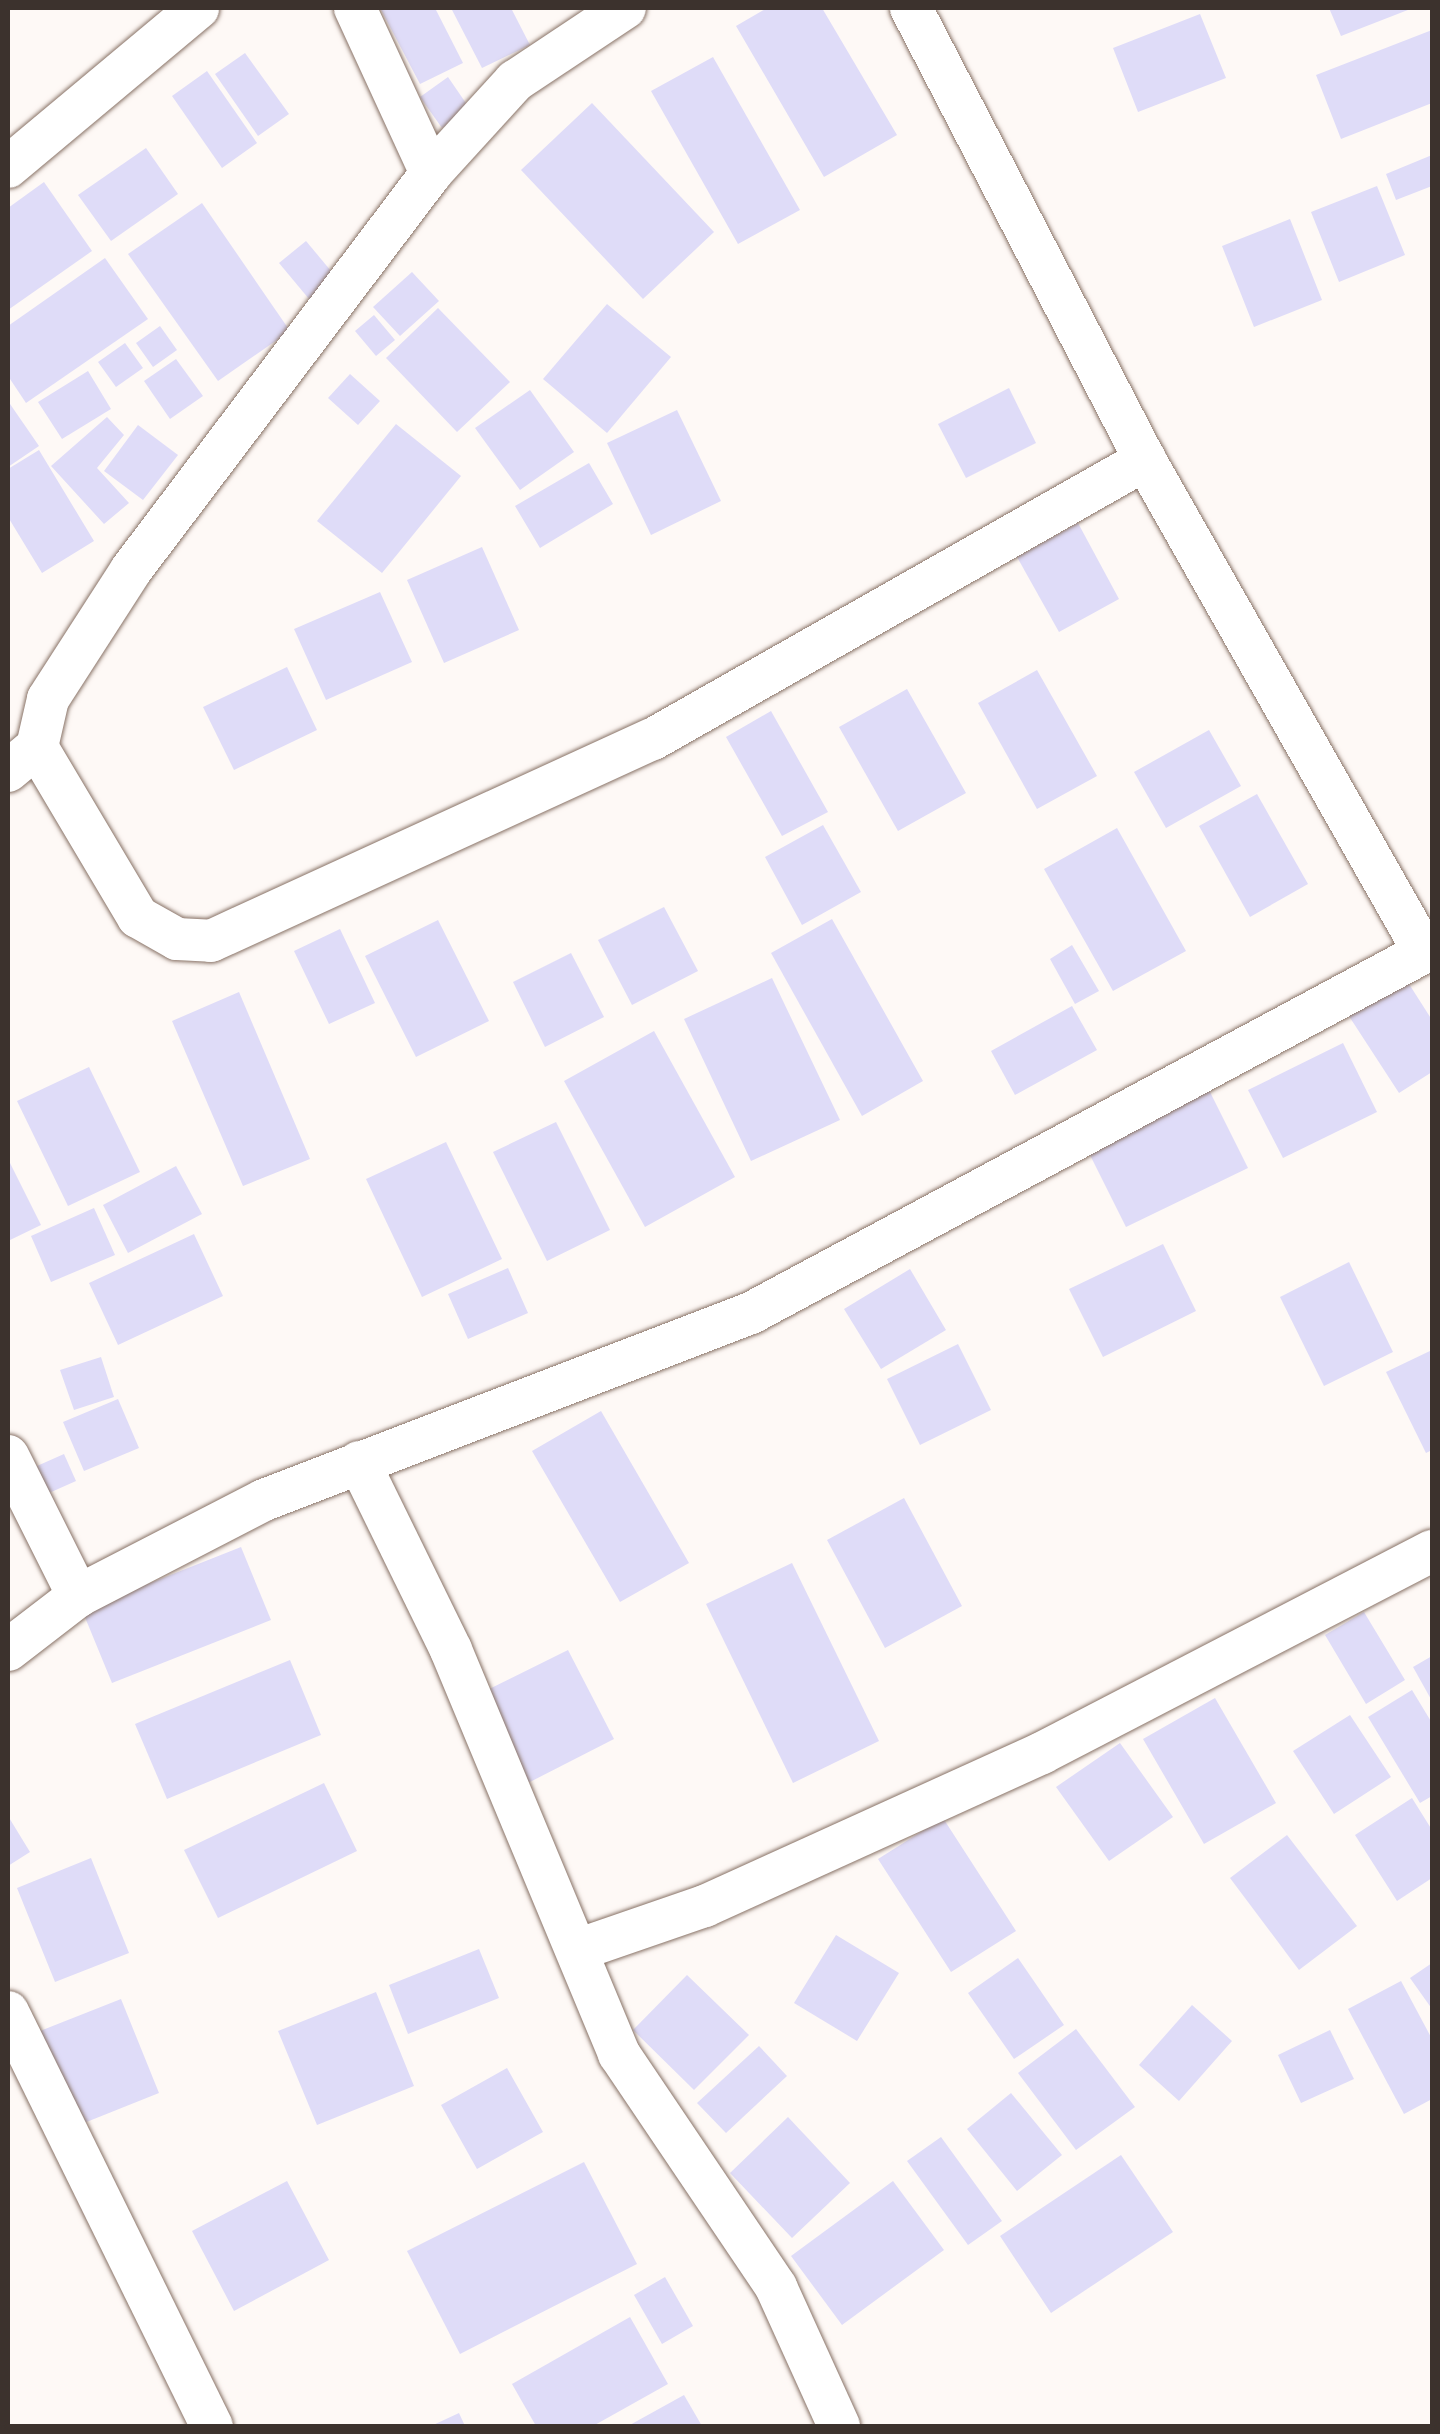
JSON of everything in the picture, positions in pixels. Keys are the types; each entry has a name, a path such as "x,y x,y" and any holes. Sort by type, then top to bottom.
{"street":[{"path":"8,166 198,8"},
{"path":"354,8 431,172"},
{"path":"624,8 515,81 431,172 131,570 48,699 22,759 138,917 177,939 211,941 653,739 1144,460"},
{"path":"8,1650 78,1596 174,1542 359,1462 751,1313 1428,950 1144,460 910,8"},
{"path":"8,1456 78,1596"},
{"path":"359,1462 452,1650 619,2054 776,2287 839,2426"},
{"path":"576,1950 705,1906 1042,1753 1432,1551"},
{"path":"8,2012 212,2426"}],"building":[{"path":"380,8 435,8 463,63 420,84"},
{"path":"451,8 511,8 530,45 482,68"},
{"path":"767,8 822,8 897,135 824,177 736,26"},
{"path":"1329,8 1413,8 1341,36"},
{"path":"1200,14 1226,78 1138,112 1113,48"},
{"path":"1432,30 1432,103 1341,139 1316,75"},
{"path":"245,53 289,114 258,136 215,74"},
{"path":"713,57 800,210 738,244 651,91"},
{"path":"207,71 257,143 222,168 172,96"},
{"path":"448,77 470,109 442,128 420,97"},
{"path":"592,103 714,232 643,299 521,170"},
{"path":"146,148 178,194 111,241 78,195"},
{"path":"1432,155 1432,186 1396,200 1386,174"},
{"path":"44,182 92,251 8,310 8,208"},
{"path":"1377,186 1405,255 1339,282 1311,212"},
{"path":"202,203 290,331 218,381 128,254"},
{"path":"1290,219 1322,300 1254,327 1222,246"},
{"path":"306,241 336,277 309,299 279,263"},
{"path":"105,258 148,319 26,403 8,376 8,326"},
{"path":"412,272 439,301 400,336 373,307"},
{"path":"607,304 671,357 607,433 543,379"},
{"path":"438,308 510,382 457,432 386,358"},
{"path":"374,315 395,340 376,356 355,331"},
{"path":"160,326 177,350 153,367 136,343"},
{"path":"125,343 143,368 116,387 98,362"},
{"path":"176,359 203,396 170,419 144,381"},
{"path":"88,371 111,409 62,439 38,402"},
{"path":"350,374 380,401 358,425 328,398"},
{"path":"1009,388 1036,443 966,478 938,424"},
{"path":"530,390 574,452 520,490 475,428"},
{"path":"8,401 39,446 8,467"},
{"path":"677,410 721,501 651,535 607,443"},
{"path":"107,417 124,435 97,468 129,503 104,524 51,466"},
{"path":"396,424 461,476 382,573 317,521"},
{"path":"138,425 178,455 143,500 104,471"},
{"path":"39,450 94,541 42,573 8,517 8,469"},
{"path":"589,463 613,504 540,548 515,506"},
{"path":"1078,523 1119,599 1059,632 1017,557"},
{"path":"482,547 519,630 444,663 407,580"},
{"path":"380,592 412,662 326,700 294,629"},
{"path":"287,667 317,730 234,770 203,707"},
{"path":"1037,670 1097,776 1037,809 978,703"},
{"path":"907,689 966,793 898,831 839,727"},
{"path":"771,711 828,812 782,836 726,737"},
{"path":"1209,730 1241,786 1166,828 1134,772"},
{"path":"1257,794 1308,884 1250,917 1199,826"},
{"path":"823,825 861,892 802,925 765,857"},
{"path":"1117,828 1186,951 1113,991 1044,869"},
{"path":"664,907 698,971 632,1005 598,940"},
{"path":"832,919 923,1081 862,1116 771,953"},
{"path":"438,920 489,1021 416,1057 365,956"},
{"path":"340,929 375,1003 329,1024 294,951"},
{"path":"1072,945 1099,991 1075,1004 1050,959"},
{"path":"571,953 604,1017 545,1047 513,982"},
{"path":"1402,973 1432,1020 1432,1072 1399,1093 1345,1010"},
{"path":"772,978 840,1120 751,1161 684,1019"},
{"path":"239,992 310,1159 243,1186 172,1021"},
{"path":"1072,1006 1097,1050 1015,1095 991,1051"},
{"path":"654,1031 735,1177 645,1227 564,1081"},
{"path":"1343,1043 1377,1112 1283,1158 1248,1090"},
{"path":"89,1067 140,1172 68,1206 17,1101"},
{"path":"1209,1090 1248,1168 1126,1227 1087,1149"},
{"path":"556,1122 610,1230 547,1261 493,1152"},
{"path":"446,1142 502,1259 422,1297 366,1179"},
{"path":"8,1159 41,1225 8,1241"},
{"path":"176,1166 202,1214 128,1253 103,1205"},
{"path":"94,1208 115,1255 51,1282 31,1236"},
{"path":"194,1234 223,1296 118,1345 89,1283"},
{"path":"1163,1244 1196,1311 1103,1357 1069,1289"},
{"path":"1349,1262 1393,1352 1324,1386 1280,1297"},
{"path":"508,1268 528,1313 468,1339 448,1294"},
{"path":"910,1269 946,1330 881,1369 844,1309"},
{"path":"958,1344 991,1410 920,1445 887,1379"},
{"path":"1432,1350 1432,1450 1426,1453 1386,1372"},
{"path":"101,1357 114,1397 74,1410 60,1370"},
{"path":"118,1399 139,1448 84,1471 63,1422"},
{"path":"601,1411 689,1563 620,1602 532,1451"},
{"path":"64,1454 76,1481 49,1493 37,1466"},
{"path":"904,1498 962,1606 885,1648 827,1540"},
{"path":"241,1547 271,1620 112,1683 82,1610"},
{"path":"792,1563 879,1741 793,1783 706,1604"},
{"path":"1364,1612 1405,1680 1366,1704 1325,1635"},
{"path":"568,1650 614,1739 526,1784 479,1694"},
{"path":"1432,1656 1432,1701 1413,1667"},
{"path":"290,1660 321,1735 167,1799 135,1724"},
{"path":"1412,1690 1432,1723 1432,1796 1420,1803 1368,1717"},
{"path":"1215,1698 1276,1803 1204,1844 1143,1739"},
{"path":"1350,1715 1391,1777 1334,1814 1293,1751"},
{"path":"1120,1743 1173,1817 1109,1861 1056,1787"},
{"path":"324,1783 357,1851 218,1918 184,1850"},
{"path":"1412,1798 1432,1830 1432,1878 1397,1901 1355,1835"},
{"path":"8,1816 30,1852 8,1866"},
{"path":"943,1818 1016,1931 951,1972 878,1859"},
{"path":"1287,1835 1357,1926 1299,1970 1230,1878"},
{"path":"91,1858 129,1953 55,1982 17,1888"},
{"path":"836,1935 899,1973 857,2041 794,2003"},
{"path":"479,1949 499,1998 408,2034 389,1985"},
{"path":"1018,1958 1064,2025 1014,2059 968,1993"},
{"path":"1432,1963 1432,2009 1410,1978"},
{"path":"687,1975 749,2035 694,2090 633,2030"},
{"path":"1401,1981 1432,2039 1432,2099 1404,2114 1348,2009"},
{"path":"376,1992 414,2086 317,2125 278,2031"},
{"path":"121,1999 159,2093 79,2125 40,2031"},
{"path":"1192,2005 1232,2041 1179,2101 1139,2065"},
{"path":"1076,2029 1135,2107 1076,2150 1018,2073"},
{"path":"1330,2030 1354,2079 1301,2103 1278,2055"},
{"path":"759,2046 787,2076 726,2133 697,2103"},
{"path":"507,2068 543,2132 477,2169 441,2105"},
{"path":"1011,2093 1062,2155 1017,2191 967,2129"},
{"path":"788,2117 850,2183 792,2238 730,2173"},
{"path":"941,2137 1002,2221 968,2245 907,2161"},
{"path":"1121,2155 1173,2232 1051,2313 1000,2236"},
{"path":"584,2162 637,2264 460,2354 407,2251"},
{"path":"287,2181 329,2260 234,2311 192,2231"},
{"path":"893,2181 944,2250 842,2325 791,2256"},
{"path":"665,2277 693,2326 662,2344 634,2295"},
{"path":"630,2317 668,2384 593,2426 536,2426 512,2384"},
{"path":"684,2395 702,2426 628,2426"},
{"path":"459,2413 465,2426 431,2426"}]}
